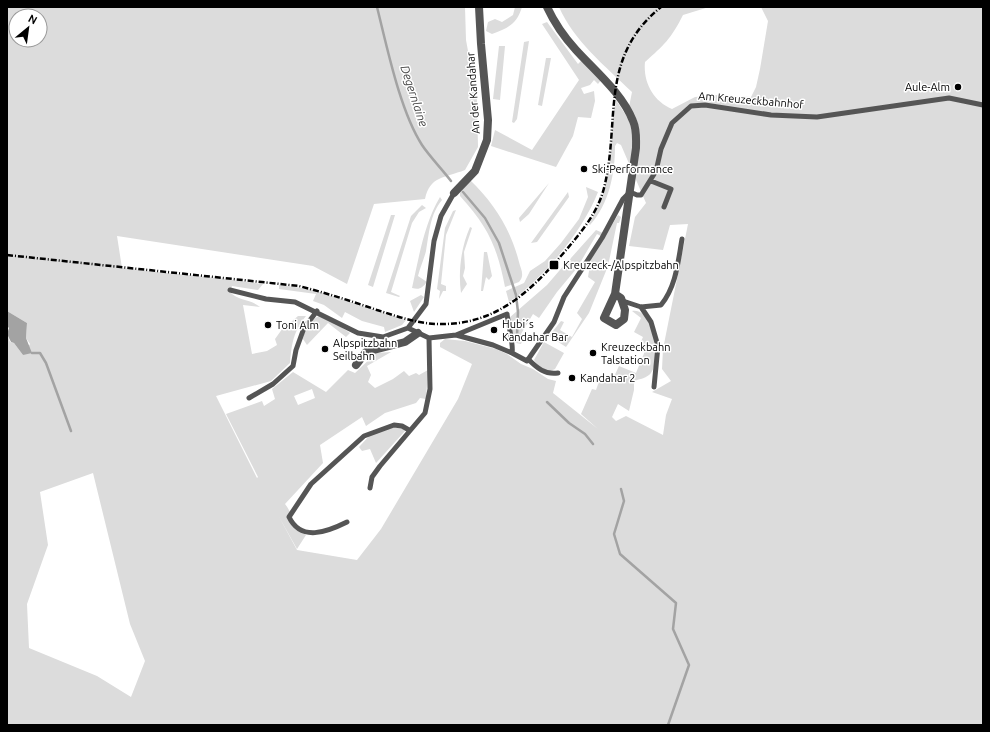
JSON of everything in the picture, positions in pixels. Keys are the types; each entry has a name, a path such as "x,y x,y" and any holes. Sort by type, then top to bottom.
{"street":[{"name":"An der Kandahar","path":"454,193 475,171 487,140 488,120 479,7"},
{"path":"547,7 552,18 575,50 594,66 627,109 633,121 636,133 636,148 615,294 604,318 616,325 624,319 623,301 615,294"},
{"path":"356,365 366,352 406,342 418,333"}],"lane":[{"name":"Am Kreuzeckbahnhof","path":"630,192 641,195 651,181 656,171 661,149 672,124 691,106 705,105 771,115 817,116 949,98 983,105"},
{"path":"651,181 671,189 664,207"},
{"path":"456,335 512,353 527,362 554,322 564,297 602,238 623,199 630,192"},
{"name":"An der Kandahar","path":"408,328 426,304 434,241 442,216 454,193"},
{"path":"623,301 642,307 661,305 668,296 674,282 682,239"},
{"path":"230,290 268,299 295,302 317,311 358,333 383,337 408,328 429,338 456,335 507,314 509,336 513,348 512,353"},
{"path":"642,307 651,322 658,346 654,387"},
{"path":"249,398 273,384 293,366 304,328 317,311"},
{"path":"370,488 372,477 409,430 418,424 425,413 429,400 429,338"},
{"path":"528,359 543,372 550,374 558,373"},
{"path":"347,522 332,529 312,533 300,530 293,525 289,517 311,484 364,436 394,425 402,426 409,430"}],"shaded area":[{"path":"7,7 465,7 466,40 477,100 478,147 465,170 434,182 427,191 425,199 374,204 347,284 313,266 117,236 122,268 263,284 258,290 232,286 230,292 237,297 260,307 243,305 252,354 267,351 277,345 275,339 285,325 298,316 306,316 298,328 294,338 290,363 271,381 216,396 257,478 258,477 226,414 262,401 264,406 275,399 272,389 293,372 326,392 348,370 355,373 376,353 391,352 367,366 371,375 368,382 375,388 393,379 404,371 409,376 416,373 419,375 428,370 426,399 420,398 416,403 385,413 366,426 362,417 320,445 323,463 285,504 295,524 306,535 297,549 278,515 297,550 357,560 381,529 458,399 472,364 440,347 440,343 445,339 465,341 496,349 548,379 556,381 553,393 598,429 581,414 592,389 596,390 601,376 612,381 619,366 636,373 645,351 638,348 643,337 634,332 641,318 632,311 640,312 646,317 654,336 654,367 648,376 634,381 634,390 629,411 618,404 612,417 616,421 626,416 663,435 666,415 672,399 652,392 671,381 662,369 663,349 688,224 670,225 663,250 629,246 635,217 646,203 621,145 617,143 615,146 614,167 610,188 597,217 590,225 589,224 597,209 606,181 611,153 614,107 616,100 627,117 632,92 601,63 582,42 565,19 559,7 709,7 683,15 667,41 645,62 646,77 651,90 659,101 672,109 695,97 717,95 751,97 756,87 768,21 761,7 983,7 983,725 7,725 7,334 10,342 14,343 23,355 30,344 26,338 27,323 7,311","holes":["312,389 315,398 298,405 294,396","93,473 130,624 145,661 131,697 97,676 29,648 27,604 48,545 40,492"]},
{"path":"515,7 522,7 517,18 511,25 492,34 486,31 488,22 495,19 502,22 513,15"},
{"path":"547,22 578,64 582,60 601,80 598,84 594,80 590,85 581,88 584,94 594,91 595,101 591,118 578,117 573,136 556,167 491,146 495,130 532,150 579,80 542,24"},
{"path":"529,41 517,119 514,123 512,122 524,42"},
{"path":"499,46 505,46 500,100 493,99"},
{"path":"546,58 551,58 542,106 538,105"},
{"path":"470,180 487,198 506,228 516,250 521,270 522,277 519,282 505,287 495,248 478,218 460,196 460,193"},
{"path":"549,183 529,214 520,222 519,218"},
{"path":"586,187 598,192 583,222 561,253 535,281 509,302 506,291 524,283 530,271 545,261 579,219 588,197"},
{"path":"568,192 569,197 537,242 531,243"},
{"path":"440,197 442,200 432,218 426,251 418,276 427,282 421,288 412,288 426,229 434,207"},
{"path":"422,205 426,208 419,212 412,223 391,292 400,296 386,293 411,216"},
{"path":"456,210 446,235 441,284 446,286 446,291 443,291 439,299 440,291 437,289 445,228 453,211"},
{"path":"391,215 395,215 373,287 368,285"},
{"path":"618,215 621,217 619,223 617,223 608,266 589,313 566,347 549,336 561,321 564,322 560,330 572,337 582,319 577,313 595,282 588,277 591,259"},
{"path":"470,227 472,228 464,252 465,268 463,276 467,284 461,293 461,260 464,243"},
{"path":"596,230 603,233 601,236 597,234 577,268 557,292 539,318 533,314 521,334 523,338 521,344 516,343 511,336 509,318 547,285 565,264 567,265 571,258"},
{"path":"484,252 487,252 492,276 489,280 486,277 483,291 481,291"},
{"path":"279,285 310,289 406,320 402,325 385,332 384,327 362,321 345,312 342,318 324,305 313,301 316,294 279,289"},
{"path":"421,295 424,297 414,312 410,301"},
{"path":"7,311 27,323 26,338 32,353 23,355 14,343 11,342 7,334 9,328 7,326"},
{"path":"319,316 338,325 350,333 346,337 328,323 307,345 303,339 305,333 310,323"},
{"path":"544,342 564,353 555,369 543,369 534,360"},
{"path":"389,427 402,428 405,431 376,463 370,449 362,451 359,447 371,434"}],"waterway":[{"name":"Degernlaine","path":"377,7 395,78 407,115 422,145 451,181"},
{"name":"Degernlaine","path":"463,192 485,218 499,243 516,295 518,312 517,336"},
{"path":"32,353 40,353 46,363 71,431"},
{"name":"Degernlaine","path":"547,402 569,423 585,434 593,444"},
{"name":"Degernlaine","path":"621,489 624,501 614,534 620,554 676,603 673,629 689,665 668,725"}],"railway":[{"path":"7,255 299,286 399,317 436,324 457,323 477,319 494,312 525,292 567,249 594,213 604,188 609,163 615,92 620,69 628,47 641,27 661,7"}],"place":[{"name":"Aule-Alm","path":"958,87"},
{"name":"Ski-Performance","path":"584,169"},
{"name":"Kreuzeck-/Alpspitzbahn","path":"554,265"},
{"name":"Toni Alm","path":"268,325"},
{"name":"Hubi´s Kandahar Bar","path":"494,330"},
{"name":"Alpspitzbahn Seilbahn","path":"325,349"},
{"name":"Kreuzeckbahn Talstation","path":"593,353"},
{"name":"Kandahar 2","path":"572,378"}]}
